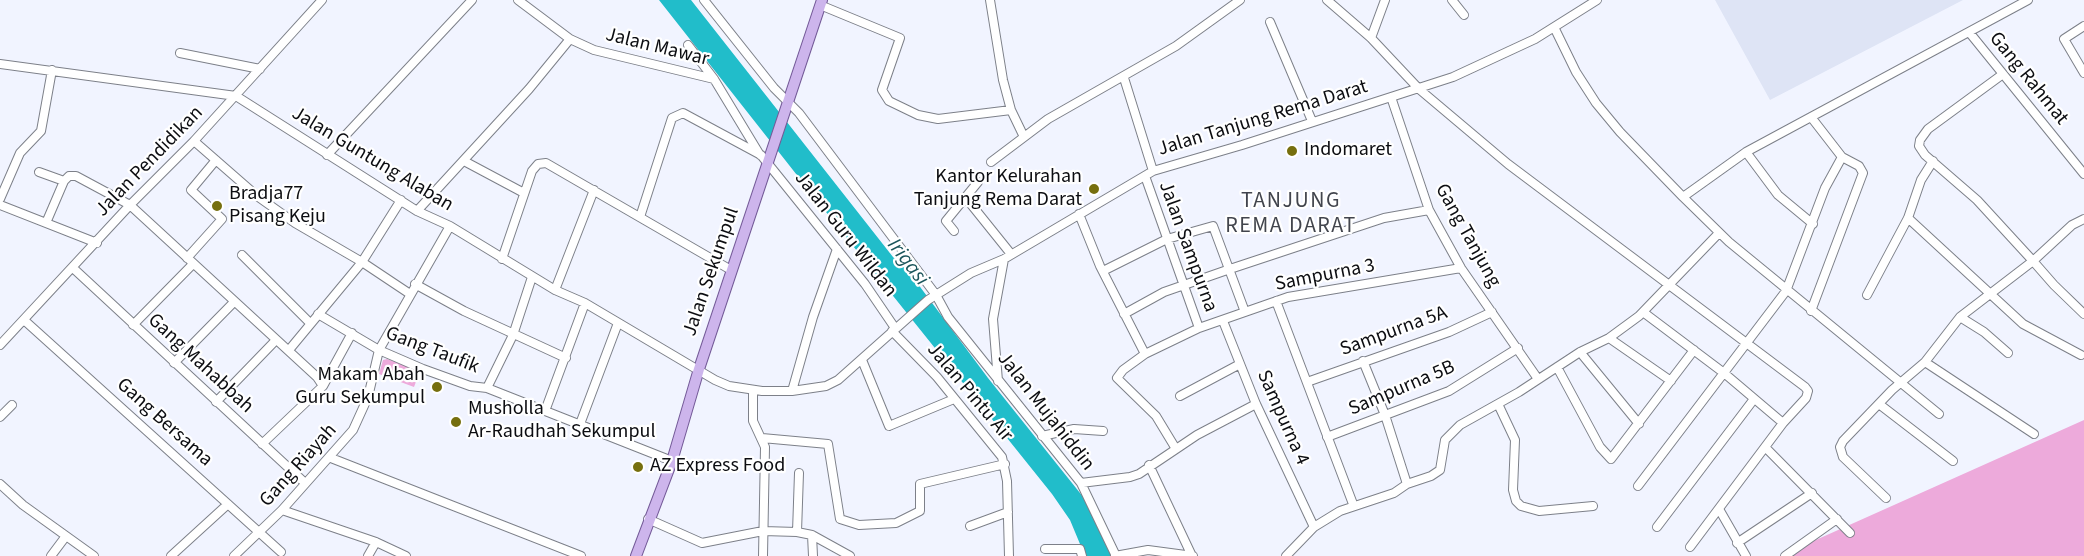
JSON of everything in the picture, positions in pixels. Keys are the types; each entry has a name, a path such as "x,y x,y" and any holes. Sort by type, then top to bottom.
{"main road":[{"name":"Jalan Sekumpul","path":"636,556 648,519 672,461 764,159 771,150 821,3"}],"street":[{"name":"Jalan Pendidikan","path":"0,345 130,205 236,96 321,0"},
{"path":"327,155 472,0"},
{"name":"Jalan Mawar","path":"518,0 570,39 594,50 714,79 764,159"},
{"name":"Jalan Mujahiddin","path":"704,0 774,88 788,101 932,298 1081,483 1116,556"},
{"path":"990,0 997,50 1011,110 1024,137"},
{"path":"991,162 1048,119 1124,78 1176,46 1240,0"},
{"path":"1327,0 1371,38 1419,89 1508,164 1745,345 1807,389 1806,398 1783,423 1690,548"},
{"path":"1371,38 1385,0"},
{"path":"1452,0 1464,15"},
{"path":"1683,197 1746,152 2028,0"},
{"name":"Jalan Tanjung Rema Darat","path":"699,369 729,386 753,390 792,391 826,386 838,380 932,298 970,273 1008,257 1153,171 1419,89 1493,60 1554,27 1592,1"},
{"path":"821,3 900,38 901,41 882,90 889,101 918,115 938,119 1011,110"},
{"path":"1270,22 1312,121"},
{"path":"2084,26 2064,39 2084,73"},
{"path":"1554,27 1576,72 1596,103 1620,132 1683,197 1719,233 1786,291 1939,414"},
{"name":"Gang Rahmat","path":"1969,32 2084,174"},
{"path":"417,211 529,89 570,39"},
{"path":"688,45 714,79"},
{"path":"180,54 260,69"},
{"name":"Jalan Guntung Alaban","path":"0,64 236,96 417,211 450,226 532,277 585,303 699,369"},
{"path":"0,199 20,153 40,130 52,70"},
{"path":"2003,74 1923,134 1919,146 1977,200 2084,314"},
{"path":"1124,78 1153,171"},
{"name":"Gang Tanjung","path":"1390,97 1429,210 1461,268 1538,379"},
{"path":"640,217 672,118 683,114 764,159"},
{"path":"1811,117 1842,157 1859,166 1863,177 1811,311"},
{"path":"194,141 257,196 295,223 362,262 410,294"},
{"path":"1746,152 1778,195 1814,224"},
{"path":"1638,486 1786,291 1814,224 1825,188 1842,157"},
{"name":"Jalan Guru Wildan","path":"764,159 837,249 895,328"},
{"path":"134,325 190,261 222,219 191,190 216,160"},
{"path":"464,161 524,193"},
{"path":"1867,295 1908,218 1921,180 1933,161"},
{"path":"502,259 532,171 541,163 546,163 731,270"},
{"path":"39,172 64,181"},
{"path":"46,224 64,181 69,176 76,176 130,205 289,350 323,386"},
{"name":"Jalan Sampurna","path":"1145,176 1199,328"},
{"path":"954,231 946,221 978,182"},
{"path":"555,290 594,190"},
{"path":"966,198 1008,257 993,319 998,381"},
{"path":"289,350 362,262 401,200"},
{"path":"0,205 97,243"},
{"path":"1124,314 1164,292 1184,287 1230,269 1384,218 1429,210"},
{"path":"1079,214 1103,271 1145,354"},
{"path":"1908,218 2023,324 2081,355"},
{"path":"1886,498 1841,452 1843,441 1901,382 1925,362 1960,317 2033,261 2072,225 2084,219"},
{"name":"Gang Riayah","path":"234,556 331,458 361,417 379,350 450,226"},
{"path":"1103,271 1167,239 1213,226 1245,312"},
{"path":"1286,556 1314,528 1353,504 1394,493 1407,484 1436,474 1442,464 1445,440 1460,425 1498,404 1580,352 1609,338 1643,312 1719,233"},
{"path":"792,391 813,317 837,249"},
{"path":"242,255 310,323"},
{"name":"Gang Mahabbah","path":"73,268 305,483"},
{"name":"Sampurna 3","path":"1176,449 1156,416 1117,378 1123,370 1145,354 1199,328 1276,301 1461,268"},
{"path":"487,388 513,335 532,277"},
{"path":"415,284 513,335 566,358"},
{"path":"1276,301 1353,504"},
{"path":"174,363 234,302"},
{"path":"545,411 585,303"},
{"name":"Sampurna 5A","path":"1307,382 1449,332 1492,312"},
{"path":"1643,312 1724,373 1783,423"},
{"name":"Gang Taufik","path":"318,314 379,350 470,386 487,388 672,461"},
{"path":"1960,317 1984,332 2008,353"},
{"name":"Gang Bersama","path":"24,320 281,552"},
{"name":"Sampurna 4","path":"1223,321 1256,404 1314,528"},
{"path":"580,424 618,323"},
{"name":"Jalan Pintu Air","path":"895,328 978,426 1005,464 1010,556"},
{"path":"262,444 323,386 352,333"},
{"path":"1609,338 1671,381"},
{"path":"216,402 276,340"},
{"name":"Sampurna 5B","path":"1327,437 1449,391 1518,348"},
{"path":"1557,368 1607,458 1613,458 1694,350"},
{"path":"1580,352 1639,424"},
{"path":"862,360 889,426 954,399"},
{"path":"1363,361 1385,415 1407,484"},
{"path":"1925,362 2034,434"},
{"path":"1180,396 1240,364"},
{"path":"753,390 753,421 765,447 763,556"},
{"path":"1656,526 1754,399"},
{"path":"1081,483 1130,477 1256,404"},
{"path":"1498,404 1510,423 1515,440 1513,490 1516,501 1521,506 1547,511 1593,506"},
{"path":"1879,404 1953,461"},
{"path":"0,417 12,405"},
{"path":"1042,436 1074,429 1103,431"},
{"path":"762,438 828,444 840,519 859,525 896,523 920,511 920,484 1005,464"},
{"path":"1765,447 1850,533"},
{"path":"331,458 581,556"},
{"path":"1149,465 1192,555"},
{"path":"797,532 799,473"},
{"path":"0,484 23,505 94,556"},
{"path":"1737,543 1812,493"},
{"path":"171,556 228,504"},
{"path":"1719,509 1746,556"},
{"path":"282,510 376,542 406,556"},
{"path":"970,526 1008,513"},
{"path":"648,519 702,543 763,531 797,532 812,535 850,556"},
{"path":"1785,556 1838,519"},
{"path":"812,535 813,556"},
{"path":"51,556 66,536"},
{"path":"368,556 376,542"},
{"path":"1045,549 1071,552 1080,549 1082,556"},
{"path":"1116,556 1148,550 1192,555"}],"shaded area":[{"path":"1715,0 1963,0 1770,100"},
{"path":"387,359 420,371 414,387 379,374 383,360"},
{"path":"2084,420 2084,556 1780,556"}],"water":[{"path":"659,0 691,0 893,257 906,268 988,378 1092,508 1113,556 1085,556 1070,520 1052,494"}],"place":[{"name":"Indomaret","path":"1292,151"},
{"name":"Kantor Kelurahan Tanjung Rema Darat","path":"1094,189"},
{"name":"Bradja77 Pisang Keju","path":"217,206"},
{"name":"Makam Abah Guru Sekumpul","path":"437,387"},
{"name":"Musholla Ar-Raudhah Sekumpul","path":"456,422"},
{"name":"AZ Express Food","path":"638,467"}],"district":[{"name":"TANJUNG REMA DARAT","path":"1291,214"}],"water label":[{"name":"Irigasi","path":"907,263"}]}
